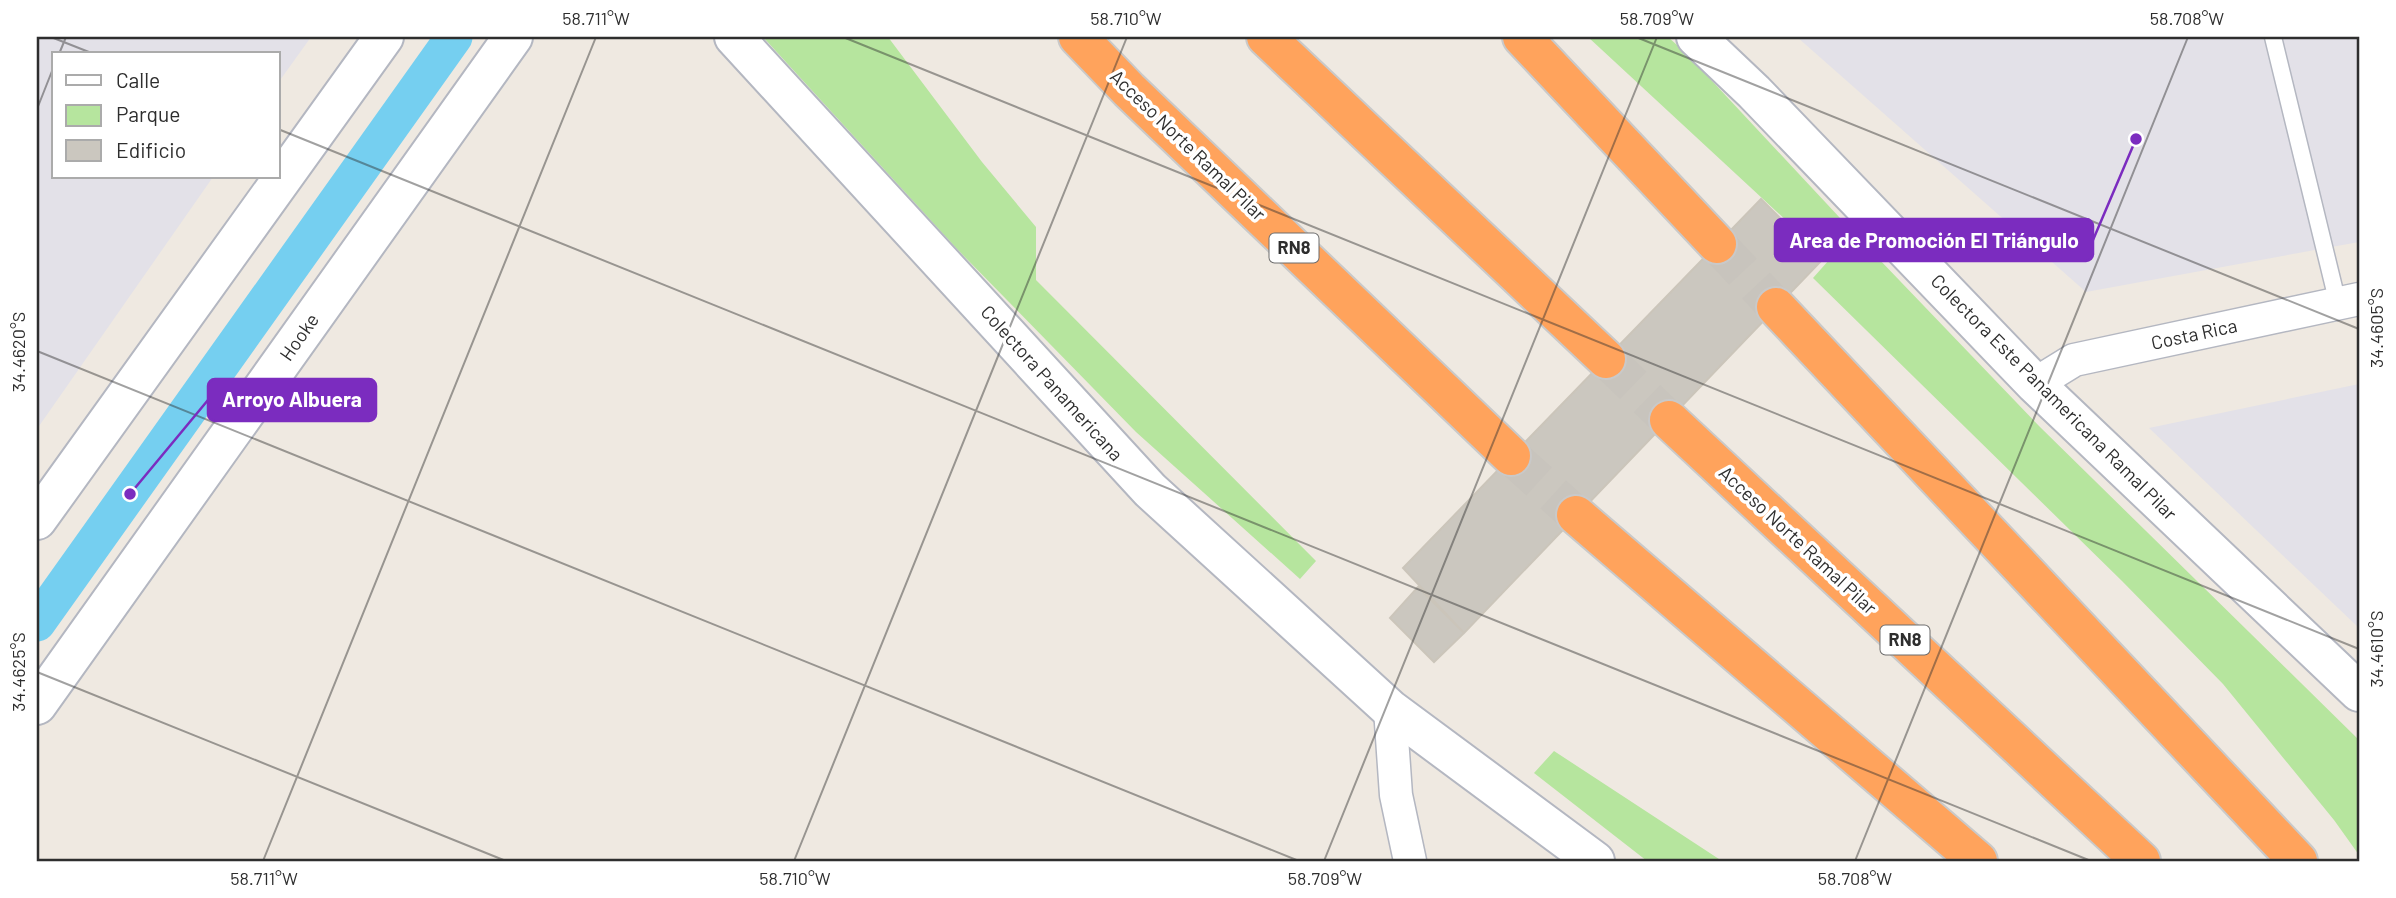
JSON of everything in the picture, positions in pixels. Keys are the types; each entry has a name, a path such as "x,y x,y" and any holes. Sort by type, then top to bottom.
{"highway":[{"name":"Acceso Norte Ramal Pilar","path":"1078,37 1129,90 1511,456"},
{"path":"1266,37 1606,359"},
{"path":"1522,37 1717,244"},
{"path":"1776,307 2298,861"},
{"name":"Acceso Norte Ramal Pilar","path":"1669,420 2141,861"},
{"path":"1576,516 1978,861"}],"street":[{"path":"37,520 384,37"},
{"name":"Hooke","path":"37,705 513,37"},
{"name":"Colectora Panamericana","path":"734,37 1150,490 1390,709 1595,861"},
{"name":"Colectora Este Panamericana Ramal Pilar","path":"1696,37 1754,92 2035,384 2359,692"},
{"name":"Costa Rica","path":"2035,384 2074,360 2349,302"},
{"path":"1390,709 1396,795 1410,861"}],"lane":[{"path":"2273,37 2349,302"}],"shaded area":[{"path":"37,37 311,37 280,80 280,52 52,52 52,178 212,178 37,429"},
{"path":"1797,37 2359,37 2359,242 2086,292"},
{"path":"2359,384 2359,628 2149,428"}],"green space":[{"path":"763,37 888,37 982,162 1036,227 1036,280 1316,561 1300,579 1136,432 957,249"},
{"path":"1588,37 1668,37 1686,53 2040,427 2359,740 2359,855 2334,820 2223,684 2122,581 1813,278 1829,260"},
{"path":"1554,751 1722,861 1647,861 1534,773"}],"building":[{"path":"1761,199 1822,260 1464,633 1403,568"},
{"path":"1418,587 1464,633 1434,662 1390,618"}],"waterway":[{"path":"37,623 454,37"}],"tunnel":[{"path":"1717,244 1776,307"},
{"path":"1606,359 1669,420"},
{"path":"1511,456 1576,515"}],"place":[{"name":"Area de Promoción El Triángulo","path":"2136,139"},
{"name":"Arroyo Albuera","path":"130,494"}]}
